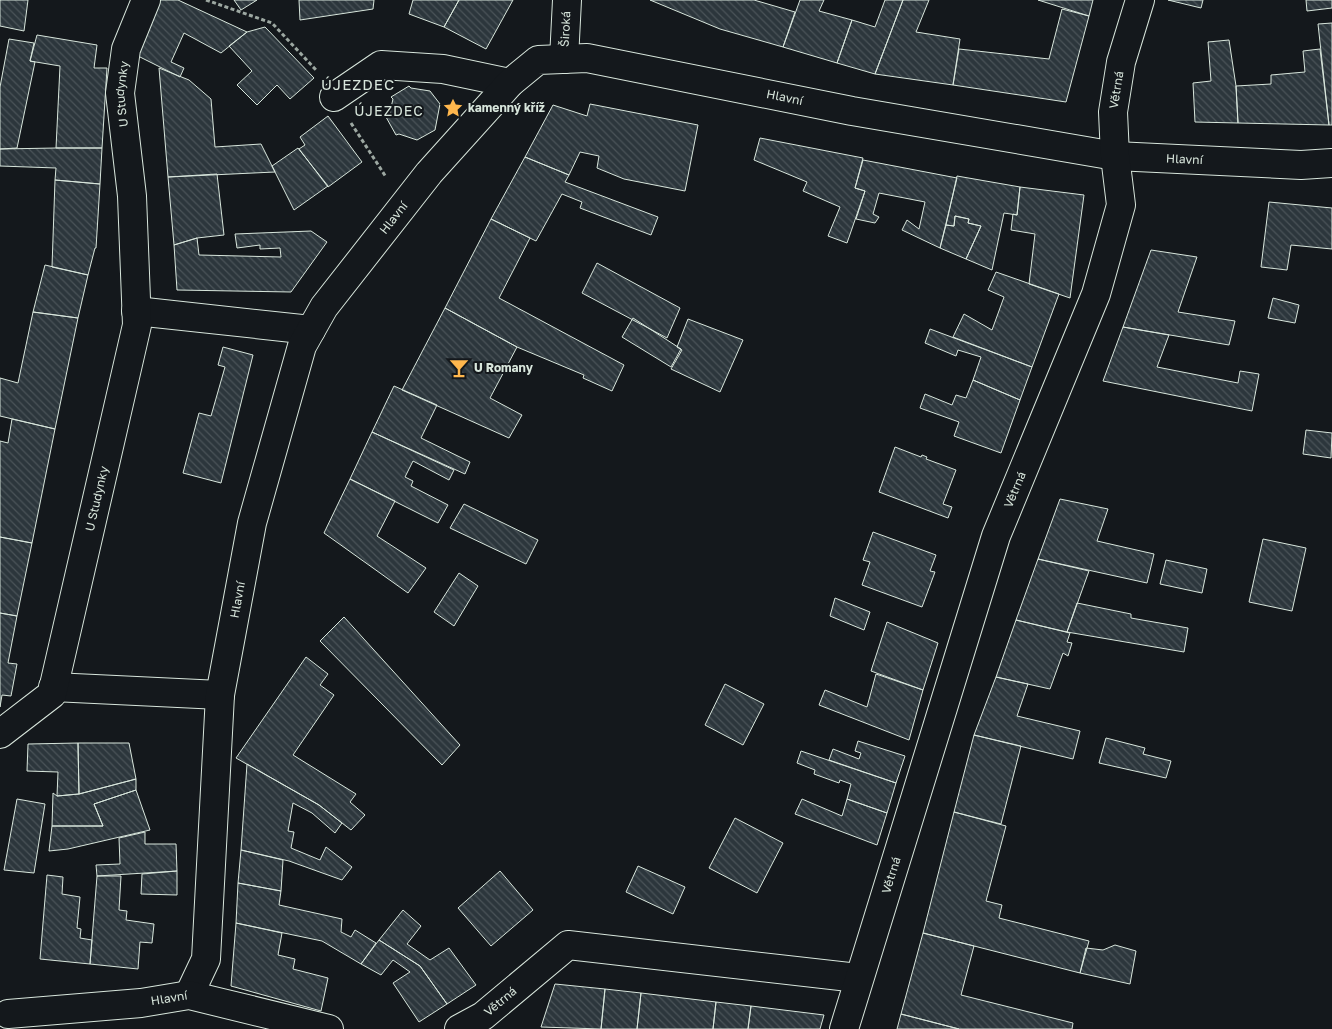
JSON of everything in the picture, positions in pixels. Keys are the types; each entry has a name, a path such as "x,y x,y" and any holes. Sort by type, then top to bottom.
{"street":[{"name":"U Studynky","path":"0,734 52,694 137,325 132,196 120,93 126,49 146,0"},
{"name":"Široká","path":"564,59 567,0"},
{"name":"Větrná","path":"844,1029 858,978 996,536 1096,294 1121,205 1115,156 1114,112 1120,62 1140,0"},
{"name":"Hlavní","path":"6,1016 141,1003 189,995 206,959 220,695 252,523 302,346 324,307 429,173 510,83 538,60 587,58 852,111 1115,156 1301,164 1332,163"},
{"path":"334,97 382,65 444,69 510,83"},
{"path":"136,311 311,330"},
{"path":"53,686 220,695"},
{"name":"Větrná","path":"459,1029 483,1016 568,945 858,978"},
{"path":"189,995 329,1029"}],"building":[{"path":"0,0 28,0 24,31 0,26"},
{"path":"160,0 178,0 247,32 221,53 184,33 171,62 184,68 180,77 138,56"},
{"path":"234,0 257,0 241,10"},
{"path":"299,0 374,0 373,9 300,20"},
{"path":"413,0 459,0 444,27 409,14"},
{"path":"459,0 513,0 486,49 444,27"},
{"path":"650,0 754,0 795,12 783,47 720,29"},
{"path":"800,0 824,0 819,11 852,20 837,63 783,47"},
{"path":"885,0 903,0 875,74 837,63 852,20 875,27"},
{"path":"903,0 929,0 916,32 960,39 953,85 875,74"},
{"path":"1038,0 1093,0 1089,16"},
{"path":"1168,0 1203,0 1201,8"},
{"path":"1306,0 1332,0 1332,8 1307,11"},
{"path":"1062,9 1089,16 1066,102 953,85 959,49 1049,59"},
{"path":"1332,23 1332,125 1329,125 1318,24"},
{"path":"265,27 314,78 290,99 277,85 257,105 237,85 252,71 229,46 247,32"},
{"path":"37,35 97,45 94,68 107,68 102,148 56,148 60,66 30,61"},
{"path":"9,39 34,43 30,61 35,62 17,148 0,149 0,87"},
{"path":"1229,40 1236,86 1238,123 1195,122 1193,83 1211,81 1208,42"},
{"path":"1320,49 1329,125 1238,123 1236,86 1271,84 1271,75 1305,72 1303,51"},
{"path":"159,68 189,80 211,99 215,147 261,144 275,172 168,177"},
{"path":"409,86 430,91 440,104 435,130 417,140 399,134 396,135 386,117 389,116 393,99 391,97"},
{"path":"590,104 698,125 685,191 624,179 597,168 599,156 580,152 569,175 525,157 553,105 587,116"},
{"path":"328,116 362,162 328,187 299,149 305,145 300,137"},
{"path":"760,138 863,158 855,188 865,191 847,243 828,236 840,207 803,191 807,182 754,160"},
{"path":"102,148 100,184 55,180 56,168 0,166 0,149"},
{"path":"298,148 328,186 294,210 272,166"},
{"path":"525,157 569,175 565,182 658,217 651,235 580,208 582,202 562,194 536,241 491,219"},
{"path":"863,160 957,178 940,248 902,230 907,220 919,229 925,202 879,193 873,214 879,217 875,223 856,219 865,191 855,188"},
{"path":"217,174 224,235 197,238 174,245 168,177"},
{"path":"957,176 1020,187 1017,215 1004,213 992,270 966,259 981,226 968,223 969,219 955,216 954,226 946,225"},
{"path":"55,180 100,184 96,248 88,275 52,267"},
{"path":"1020,187 1084,195 1070,298 1029,284 1035,234 1011,230 1013,214 1017,215"},
{"path":"1269,202 1332,208 1332,249 1291,245 1287,270 1261,267"},
{"path":"955,216 969,219 968,223 981,226 966,259 940,248 946,225 954,226"},
{"path":"491,219 530,238 499,298 624,365 612,391 583,378 584,375 517,347 445,308"},
{"path":"311,231 327,242 291,292 177,290 174,245 197,238 199,255 281,257 280,248 260,249 260,245 237,248 235,234"},
{"path":"1151,250 1197,257 1178,312 1235,321 1229,345 1123,327"},
{"path":"597,263 680,308 667,338 582,293"},
{"path":"45,265 88,275 78,318 33,312"},
{"path":"996,272 1059,294 1032,367 953,337 964,314 992,330 1004,297 988,290"},
{"path":"1273,298 1299,305 1295,323 1268,318"},
{"name":"U Romany","path":"445,308 517,347 490,398 522,415 509,438 402,390"},
{"path":"33,312 78,318 55,429 0,416 0,378 18,383"},
{"path":"633,318 681,349 671,367 622,337"},
{"path":"688,319 743,340 720,392 671,369 682,350 677,347"},
{"path":"1123,327 1169,335 1157,367 1238,383 1240,371 1259,374 1252,411 1103,381"},
{"path":"930,329 1032,367 1020,400 973,380 981,357 958,350 956,356 925,343"},
{"path":"223,347 253,355 221,483 183,473 199,413 211,416 225,367 218,365"},
{"path":"973,380 1020,400 1001,453 954,436 959,422 920,408 925,394 952,405 956,395 966,398"},
{"path":"394,386 437,405 421,438 470,462 465,474 372,432"},
{"path":"12,419 55,429 32,543 0,537 0,441 8,443"},
{"path":"1306,430 1332,433 1331,458 1303,454"},
{"path":"372,432 454,470 449,480 413,461 405,477 413,481 411,486 448,505 438,523 350,479"},
{"path":"895,447 921,457 922,455 927,457 926,459 956,470 943,504 952,507 948,518 879,492"},
{"path":"350,479 395,501 377,536 426,568 408,593 324,533"},
{"path":"1060,499 1108,509 1097,541 1154,554 1147,583 1038,559"},
{"path":"464,504 538,540 526,564 450,528"},
{"path":"873,532 936,555 930,571 935,572 922,607 862,585 870,562 863,560"},
{"path":"0,537 32,543 17,616 0,613"},
{"path":"1263,539 1306,548 1292,611 1249,602"},
{"path":"1038,559 1089,571 1067,632 1016,620"},
{"path":"1166,560 1207,569 1202,593 1160,584"},
{"path":"459,573 478,586 454,626 434,612"},
{"path":"835,598 870,612 864,630 830,616"},
{"path":"1077,603 1131,614 1131,618 1188,628 1184,652 1067,632"},
{"path":"0,613 17,616 8,663 17,664 11,696 2,695 0,707"},
{"path":"344,617 460,745 442,765 320,641"},
{"path":"1016,620 1070,633 1067,642 1072,643 1068,656 1063,653 1050,689 996,677"},
{"path":"887,622 938,643 923,690 871,671"},
{"path":"306,657 328,674 320,685 334,695 293,755 356,794 350,802 365,815 351,830 319,805 236,758"},
{"path":"876,674 923,690 909,740 819,705 825,690 867,707"},
{"path":"996,677 1028,684 1017,716 1080,731 1073,759 974,735"},
{"path":"725,684 764,704 743,745 705,725"},
{"path":"974,735 1021,746 1001,824 954,812"},
{"path":"1106,738 1145,748 1143,754 1171,761 1166,778 1099,763"},
{"path":"858,741 905,756 896,783 829,760 833,749 859,759 861,753 855,751"},
{"path":"78,743 79,794 57,796 58,772 27,771 28,744"},
{"path":"78,743 129,743 136,779 79,794"},
{"path":"801,751 896,783 887,813 847,799 851,784 840,780 839,783 814,774 815,770 797,763"},
{"path":"247,764 319,805 342,823 335,833 312,813 293,803 288,831 294,832 291,848 320,860 326,847 352,867 342,880 289,861 241,850"},
{"path":"136,779 136,790 94,804 103,826 52,826 53,793 57,796 79,794"},
{"path":"136,790 150,830 68,849 49,851 52,826 103,826 94,804"},
{"path":"17,799 45,804 34,873 4,870"},
{"path":"802,799 842,816 847,799 887,813 877,845 795,814"},
{"path":"954,812 1006,826 986,901 1002,905 999,918 1089,941 1080,973 923,933"},
{"path":"735,818 783,843 757,893 709,868"},
{"path":"145,832 145,844 176,844 177,871 97,876 96,865 120,864 119,838"},
{"path":"241,850 283,860 281,891 238,883"},
{"path":"638,866 685,887 673,914 626,892"},
{"path":"177,871 177,895 141,894 142,874"},
{"path":"500,871 533,910 491,946 458,908"},
{"path":"47,875 63,877 62,894 80,897 77,928 81,929 80,938 92,940 90,964 40,959"},
{"path":"97,876 121,876 119,910 127,911 126,920 154,924 152,943 140,942 138,969 90,964"},
{"path":"238,883 281,891 279,905 342,919 341,932 351,937 355,930 376,943 361,964 322,941 236,923"},
{"path":"403,910 421,926 407,944 430,960 449,948 476,985 447,1004 420,966 379,940"},
{"path":"236,923 282,933 278,955 295,959 293,969 328,978 321,1011 231,986"},
{"path":"923,933 974,946 961,995 1073,1023 1072,1029 959,1029 901,1014"},
{"path":"379,940 420,966 447,1004 419,1022 393,983 410,972 393,960 381,975 361,964"},
{"path":"1115,945 1136,951 1130,984 1080,973 1086,948 1103,950"},
{"path":"555,984 605,989 601,1029 541,1027"},
{"path":"605,989 641,993 637,1029 601,1029"},
{"path":"641,993 716,1002 713,1029 637,1029"},
{"path":"716,1002 751,1006 748,1029 713,1029"},
{"path":"751,1006 824,1015 820,1029 748,1029"},
{"path":"901,1014 959,1029 897,1029"}],"place":[{"name":"kamenný kříž","path":"453,108"},
{"name":"U Romany","path":"459,368"}],"district":[{"name":"ÚJEZDEC","path":"358,85"},
{"name":"ÚJEZDEC","path":"389,111"}]}
